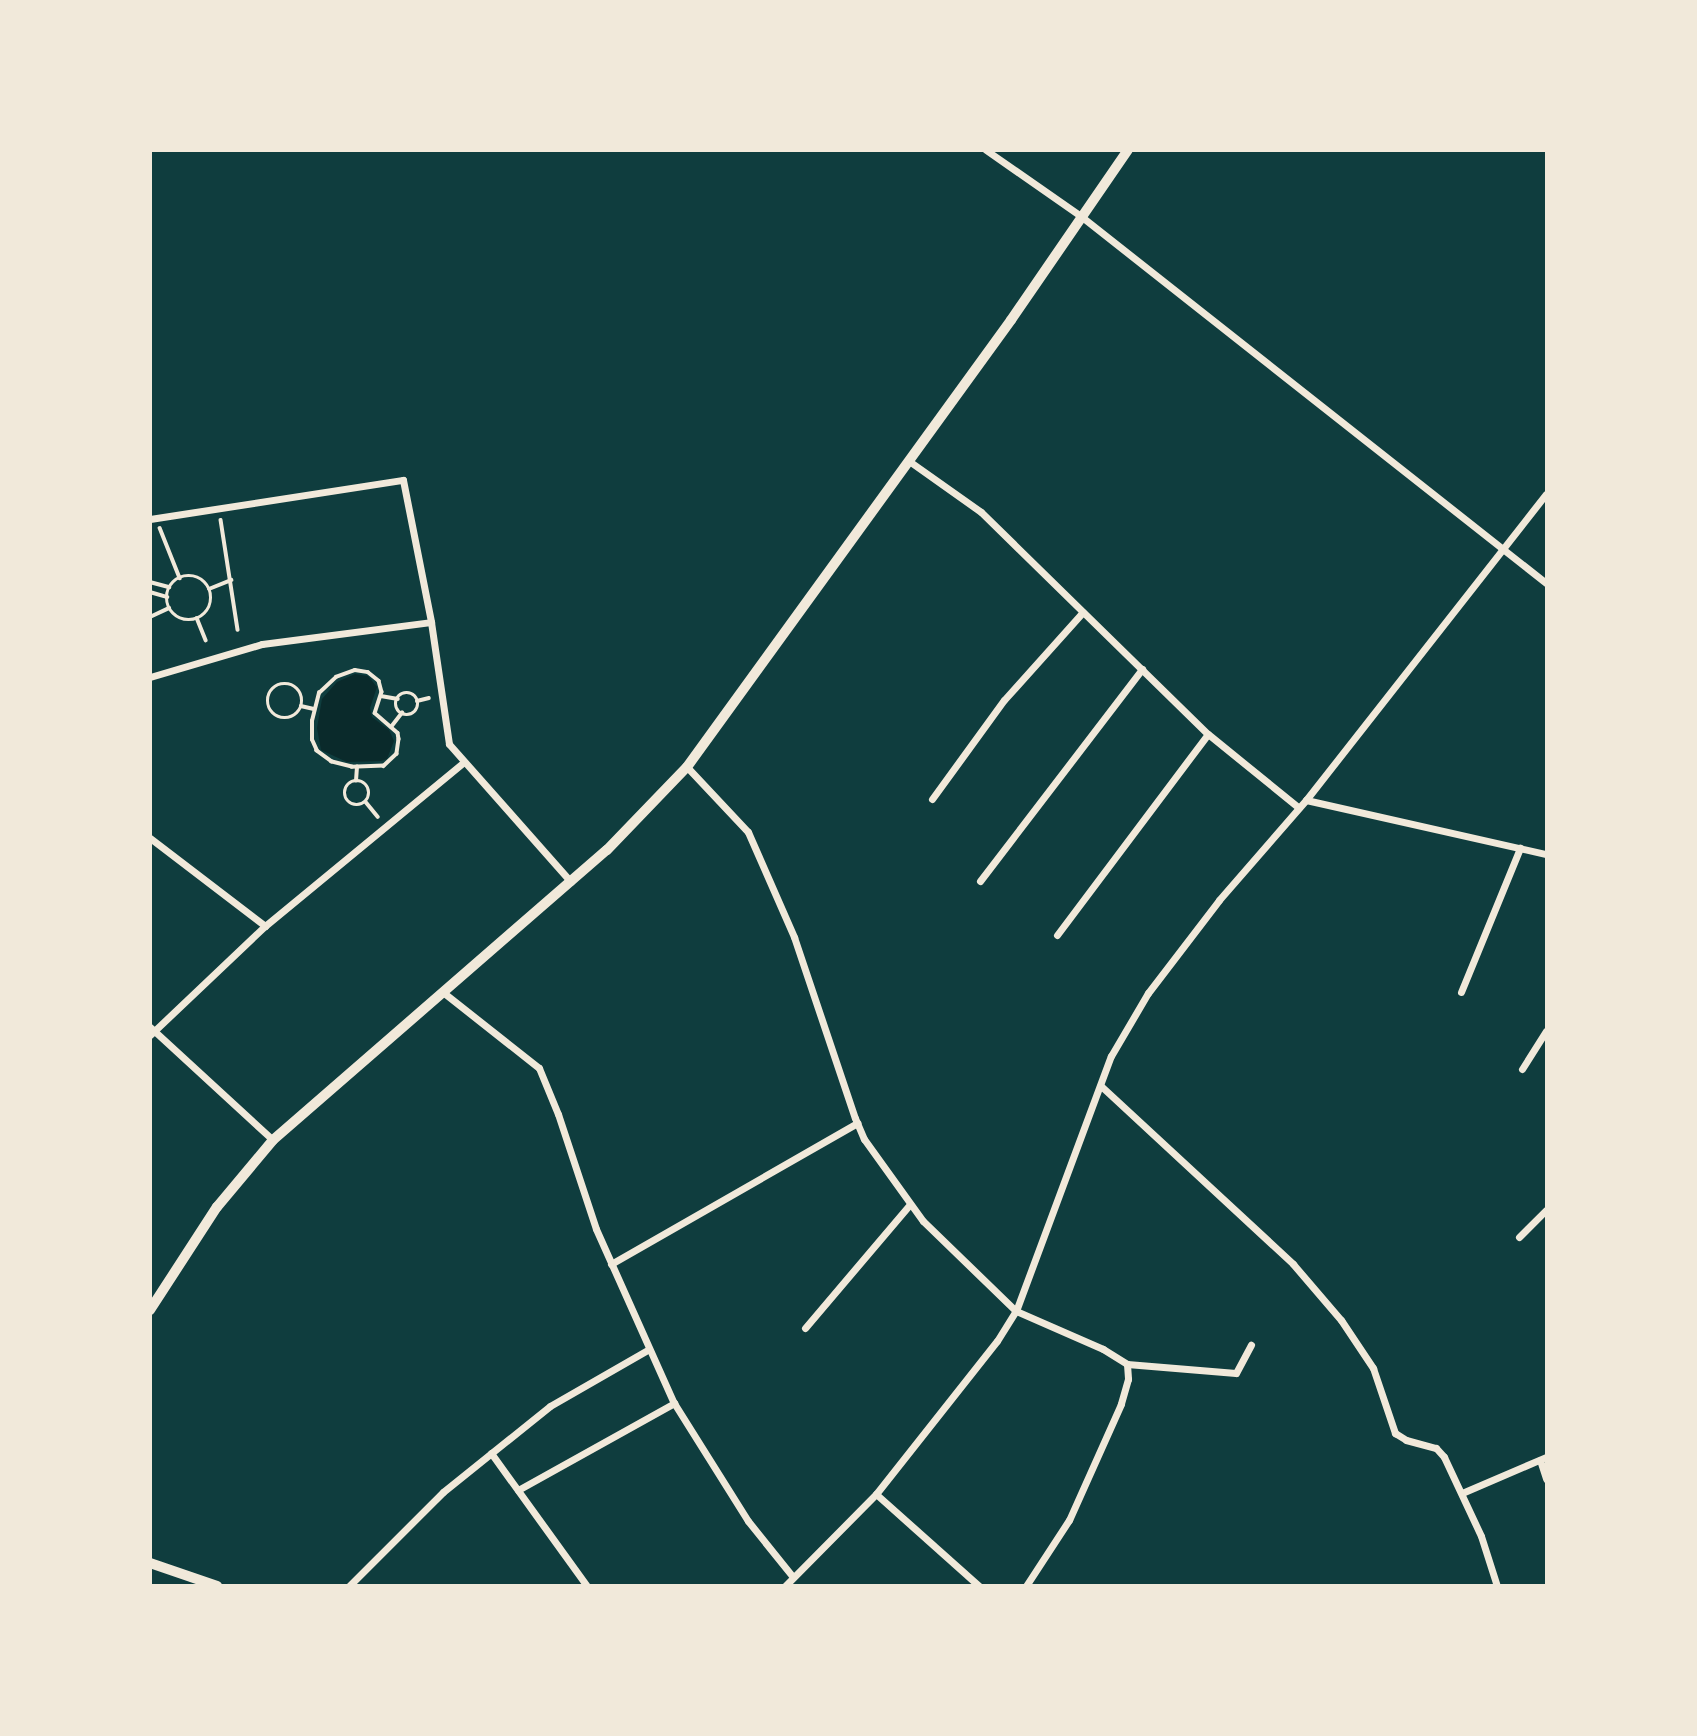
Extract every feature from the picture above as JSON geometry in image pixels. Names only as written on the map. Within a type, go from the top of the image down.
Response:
[{"type":"street","points":[[986,150],[1082,217],[1546,583]]},
{"type":"street","points":[[150,1310],[217,1207],[274,1140],[570,882],[622,835],[687,767],[909,461],[1128,150]]},
{"type":"street","points":[[909,461],[981,512],[1208,734],[1299,808]]},
{"type":"street","points":[[150,519],[403,480],[431,622],[449,744],[570,882]]},
{"type":"street","points":[[785,1586],[876,1494],[997,1341],[1016,1311],[1101,1086],[1128,1022],[1148,993],[1219,900],[1306,800],[1505,550],[1546,494]]},
{"type":"street","points":[[932,799],[1004,700],[1083,612]]},
{"type":"street","points":[[150,677],[261,644],[431,622]]},
{"type":"street","points":[[980,881],[1142,669]]},
{"type":"street","points":[[1057,935],[1208,734]]},
{"type":"street","points":[[274,1140],[152,1031],[265,926],[464,762]]},
{"type":"street","points":[[687,767],[748,832],[794,937],[864,1139],[923,1221],[1016,1311],[1048,1323],[1127,1364],[1236,1373],[1251,1345]]},
{"type":"street","points":[[1306,800],[1546,854]]},
{"type":"street","points":[[150,838],[265,926]]},
{"type":"street","points":[[1461,992],[1520,848]]},
{"type":"street","points":[[444,993],[539,1068],[611,1264],[674,1403],[748,1521],[793,1577]]},
{"type":"street","points":[[1522,1069],[1546,1031]]},
{"type":"street","points":[[1101,1086],[1293,1264],[1364,1353],[1373,1368],[1395,1433],[1439,1451],[1462,1493],[1497,1586]]},
{"type":"street","points":[[611,1264],[857,1123]]},
{"type":"street","points":[[806,1328],[910,1204]]},
{"type":"street","points":[[1520,1237],[1546,1210]]},
{"type":"street","points":[[349,1586],[443,1492],[550,1406],[649,1349]]},
{"type":"street","points":[[1026,1586],[1069,1520],[1121,1404],[1128,1379],[1127,1364]]},
{"type":"street","points":[[517,1490],[674,1403]]},
{"type":"street","points":[[491,1453],[587,1586]]},
{"type":"street","points":[[1462,1493],[1543,1458],[1546,1479]]},
{"type":"street","points":[[876,1494],[979,1586]]},
{"type":"street","points":[[150,1563],[218,1586]]},
{"type":"path","points":[[221,520],[239,630]]},
{"type":"path","points":[[160,528],[180,578]]},
{"type":"path","points":[[197,577],[209,589],[208,608],[197,618],[183,619],[169,608],[169,587],[180,578],[197,577]]},
{"type":"path","points":[[209,589],[231,580]]},
{"type":"path","points":[[150,582],[169,587]]},
{"type":"path","points":[[150,592],[167,597]]},
{"type":"path","points":[[150,617],[169,608]]},
{"type":"path","points":[[197,618],[206,640]]},
{"type":"path","points":[[355,670],[375,675],[382,686],[381,696],[375,713],[391,727],[399,739],[397,754],[392,761],[376,768],[357,767],[332,762],[317,751],[312,732],[314,709],[323,688],[336,677],[355,670]]},
{"type":"path","points":[[279,686],[290,686],[299,693],[301,706],[292,717],[280,718],[272,712],[269,696],[279,686]]},
{"type":"path","points":[[381,696],[398,699],[407,694],[417,701],[429,698]]},
{"type":"path","points":[[398,699],[397,706],[402,713]]},
{"type":"path","points":[[402,713],[414,713],[417,701]]},
{"type":"path","points":[[301,706],[314,709]]},
{"type":"path","points":[[391,727],[402,713]]},
{"type":"path","points":[[356,781],[357,767]]},
{"type":"path","points":[[356,781],[347,786],[345,797],[354,805],[366,802]]},
{"type":"path","points":[[356,781],[368,788],[366,802],[378,817]]},
{"type":"water","points":[[355,674],[368,676],[377,687],[370,708],[372,717],[389,730],[394,741],[387,759],[347,762],[321,750],[317,728],[322,699],[337,682]]}]
